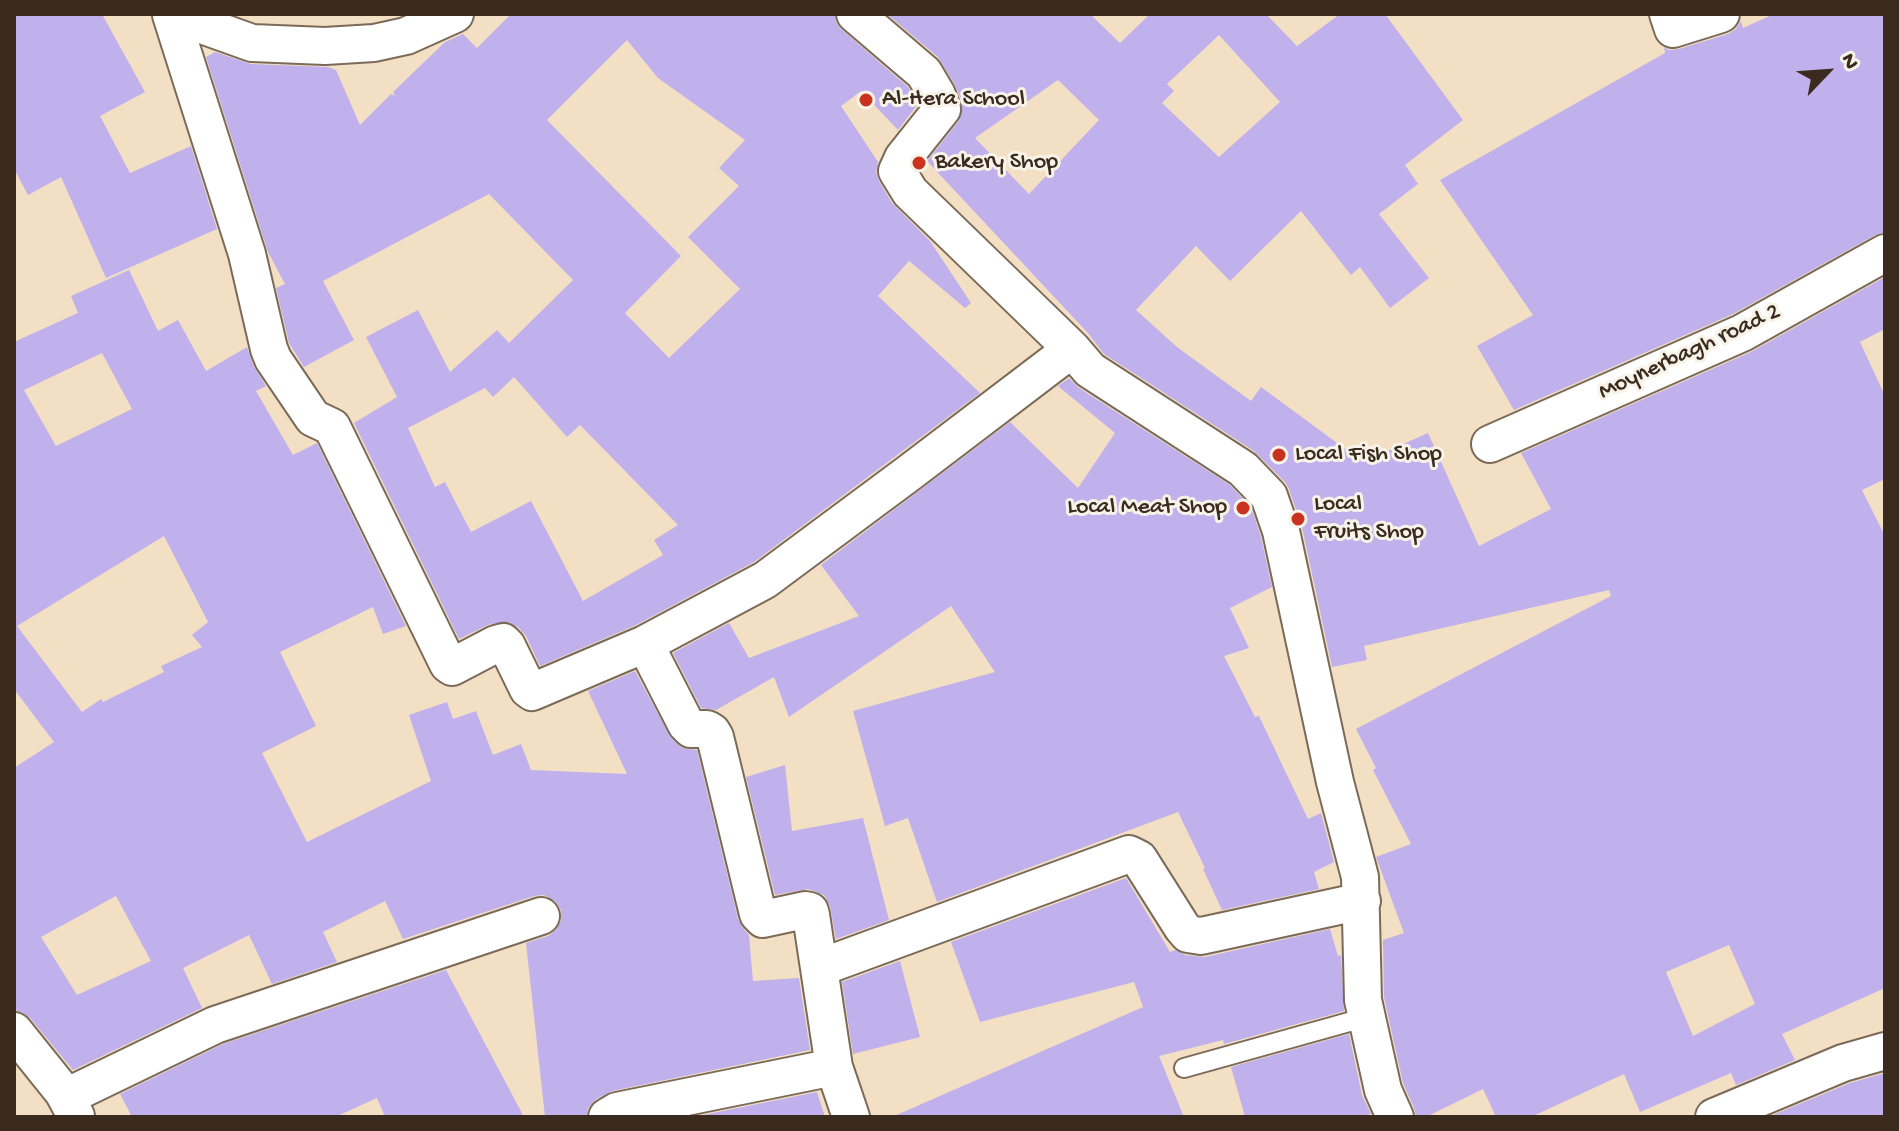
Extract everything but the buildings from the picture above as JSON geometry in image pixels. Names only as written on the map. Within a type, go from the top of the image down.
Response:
[{"type":"street","points":[[171,14],[252,43],[325,46],[374,43],[406,36],[455,14]]},
{"type":"street","points":[[171,14],[247,254],[273,359],[313,418],[332,427],[452,667],[503,642],[532,692],[645,644],[765,580],[1072,349]]},
{"type":"street","points":[[855,14],[924,73],[942,109],[903,158],[897,171],[910,192],[1090,370],[1243,469],[1269,496],[1281,531],[1335,782],[1360,877],[1363,1000],[1383,1090],[1395,1117]]},
{"type":"street","points":[[1668,14],[1673,29],[1721,14]]},
{"type":"street","name":"Moynerbagh road 2","points":[[1490,444],[1742,333],[1885,253]]},
{"type":"street","points":[[645,644],[686,724],[691,729],[707,729],[715,737],[758,914],[763,919],[810,911],[834,1067],[851,1117]]},
{"type":"street","points":[[819,968],[1129,854],[1139,859],[1188,934],[1201,936],[1362,901]]},
{"type":"street","points":[[14,1031],[71,1107],[215,1025],[541,916]]},
{"type":"street","points":[[1714,1117],[1843,1063],[1885,1051]]},
{"type":"street","points":[[607,1117],[617,1111],[834,1067]]},
{"type":"lane","points":[[1184,1068],[1367,1017]]},
{"type":"place","name":"Al-Hera School","points":[[866,100]]},
{"type":"place","name":"Bakery Shop","points":[[919,163]]},
{"type":"place","name":"Local Fish Shop","points":[[1279,455]]},
{"type":"place","name":"Local Meat Shop","points":[[1243,508]]},
{"type":"place","name":"Local Fruits Shop","points":[[1298,519]]}]
